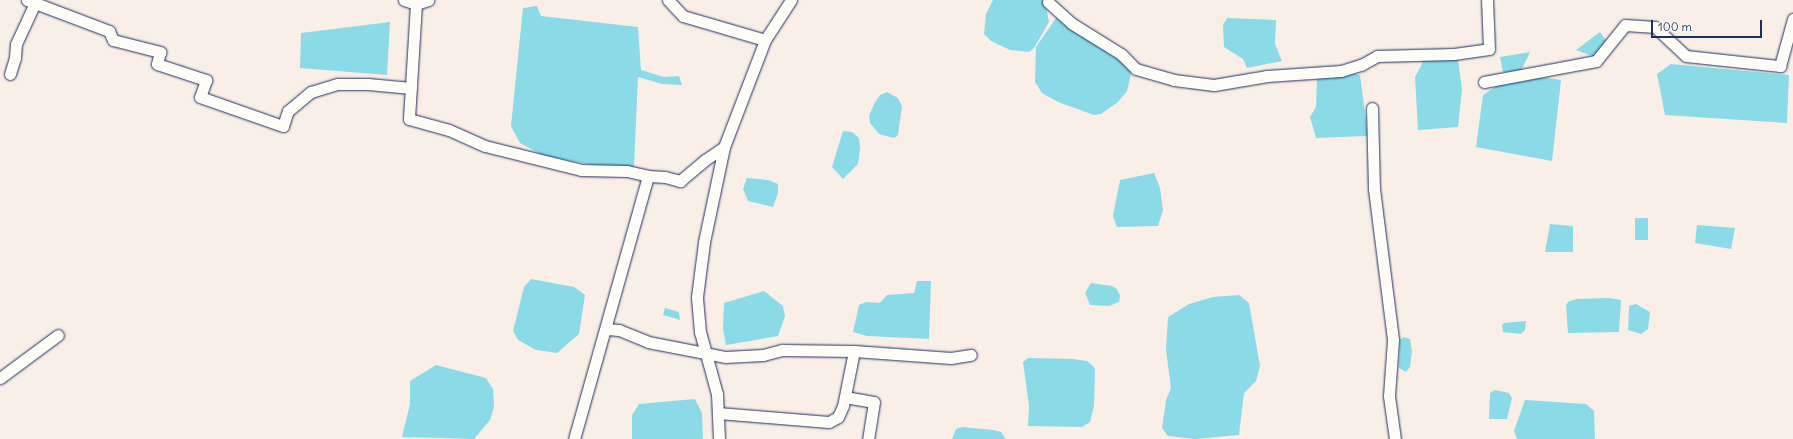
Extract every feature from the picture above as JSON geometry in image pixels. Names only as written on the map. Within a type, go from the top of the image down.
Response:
[{"type":"street","points":[[404,0],[416,4],[428,0]]},
{"type":"street","points":[[668,0],[683,16],[766,40]]},
{"type":"street","points":[[719,439],[717,394],[708,354],[700,332],[697,297],[704,242],[724,147],[766,40],[791,0]]},
{"type":"street","points":[[1048,2],[1071,23],[1121,54],[1136,69],[1174,80],[1214,85],[1267,76],[1341,70],[1361,65],[1377,56],[1454,54],[1489,49],[1487,0]]},
{"type":"street","points":[[10,74],[15,58],[16,44],[31,2],[109,31],[113,40],[160,52],[157,64],[206,80],[200,97],[283,126],[288,111],[311,92],[338,84],[368,84],[411,88]]},
{"type":"street","points":[[416,4],[409,119],[449,130],[485,146],[581,170],[627,171],[680,181],[705,160],[724,147]]},
{"type":"street","points":[[1484,82],[1596,61],[1625,25],[1654,27],[1686,56],[1780,66],[1793,19]]},
{"type":"street","points":[[1372,108],[1374,189],[1393,340],[1389,396],[1395,439]]},
{"type":"street","points":[[574,439],[607,329],[648,176]]},
{"type":"street","points":[[607,329],[619,330],[648,342],[725,357],[763,355],[782,350],[854,351],[951,358],[971,355]]},
{"type":"street","points":[[0,378],[58,335]]},
{"type":"street","points":[[718,413],[829,422],[838,417],[845,397],[854,351]]},
{"type":"street","points":[[845,397],[874,402],[868,439]]},
{"type":"water","points":[[993,0],[1045,0],[1049,22],[1034,48],[1029,52],[1010,50],[991,41],[984,34],[986,14]]},
{"type":"water","points":[[537,6],[541,16],[638,27],[641,70],[664,77],[679,76],[682,85],[662,84],[638,77],[634,167],[594,165],[544,156],[520,143],[511,126],[523,8]]},
{"type":"water","points":[[1056,18],[1106,49],[1129,68],[1131,74],[1127,91],[1118,102],[1101,114],[1094,115],[1058,102],[1042,93],[1035,82],[1036,47]]},
{"type":"water","points":[[1227,18],[1276,20],[1275,44],[1282,61],[1247,68],[1243,59],[1224,47],[1223,25]]},
{"type":"water","points":[[390,22],[387,75],[300,68],[301,33]]},
{"type":"water","points":[[1600,32],[1607,42],[1595,57],[1576,50]]},
{"type":"water","points":[[1530,52],[1521,71],[1503,72],[1500,57]]},
{"type":"water","points":[[1458,59],[1462,89],[1458,127],[1418,130],[1415,77],[1424,60]]},
{"type":"water","points":[[1671,64],[1789,75],[1787,123],[1665,115],[1657,74]]},
{"type":"water","points":[[1349,72],[1360,75],[1368,136],[1316,138],[1310,117],[1316,107],[1317,78]]},
{"type":"water","points":[[1533,76],[1561,80],[1552,161],[1476,147],[1483,95],[1506,80]]},
{"type":"water","points":[[887,92],[898,98],[902,106],[898,135],[894,138],[879,134],[870,123],[869,116],[874,104],[880,95]]},
{"type":"water","points":[[843,131],[852,132],[859,138],[860,149],[858,164],[843,179],[832,167]]},
{"type":"water","points":[[1154,173],[1160,188],[1163,210],[1158,226],[1117,227],[1113,216],[1120,180]]},
{"type":"water","points":[[747,178],[768,180],[778,184],[778,193],[773,207],[748,201],[743,189]]},
{"type":"water","points":[[1635,218],[1648,218],[1648,240],[1635,240]]},
{"type":"water","points":[[1550,224],[1573,226],[1573,252],[1545,252]]},
{"type":"water","points":[[1697,225],[1735,228],[1731,249],[1695,243]]},
{"type":"water","points":[[531,279],[574,287],[585,295],[579,334],[557,353],[536,350],[518,340],[513,331],[524,287]]},
{"type":"water","points":[[917,281],[931,281],[929,339],[867,336],[853,332],[859,305],[866,302],[880,303],[887,295],[914,293]]},
{"type":"water","points":[[1091,283],[1112,286],[1117,289],[1120,296],[1119,302],[1109,306],[1090,305],[1085,293]]},
{"type":"water","points":[[764,291],[783,306],[785,316],[778,336],[726,345],[723,329],[724,303]]},
{"type":"water","points":[[1239,295],[1249,303],[1260,366],[1256,381],[1244,393],[1239,435],[1195,439],[1168,436],[1162,428],[1166,400],[1171,388],[1166,350],[1168,317],[1189,304],[1213,297]]},
{"type":"water","points":[[1609,298],[1621,300],[1619,332],[1568,333],[1566,305],[1568,302],[1576,299]]},
{"type":"water","points":[[1636,304],[1650,312],[1648,329],[1641,334],[1628,330],[1629,306]]},
{"type":"water","points":[[665,308],[679,312],[680,320],[663,315]]},
{"type":"water","points":[[1526,321],[1525,330],[1521,334],[1503,332],[1502,325],[1504,323]]},
{"type":"water","points":[[1404,337],[1410,339],[1412,351],[1410,367],[1406,372],[1399,368],[1400,340]]},
{"type":"water","points":[[1028,358],[1073,359],[1087,361],[1095,368],[1094,406],[1090,422],[1082,427],[1028,426],[1029,406],[1023,362]]},
{"type":"water","points":[[436,365],[486,378],[493,389],[494,407],[490,420],[474,439],[402,437],[410,404],[410,381]]},
{"type":"water","points":[[1495,390],[1509,393],[1512,398],[1507,419],[1489,419],[1490,393]]},
{"type":"water","points":[[695,399],[702,413],[703,439],[632,439],[632,415],[639,404]]},
{"type":"water","points":[[1525,400],[1586,404],[1594,411],[1595,439],[1517,439],[1514,431]]},
{"type":"water","points":[[962,427],[1001,432],[1006,439],[952,439],[956,429]]}]
